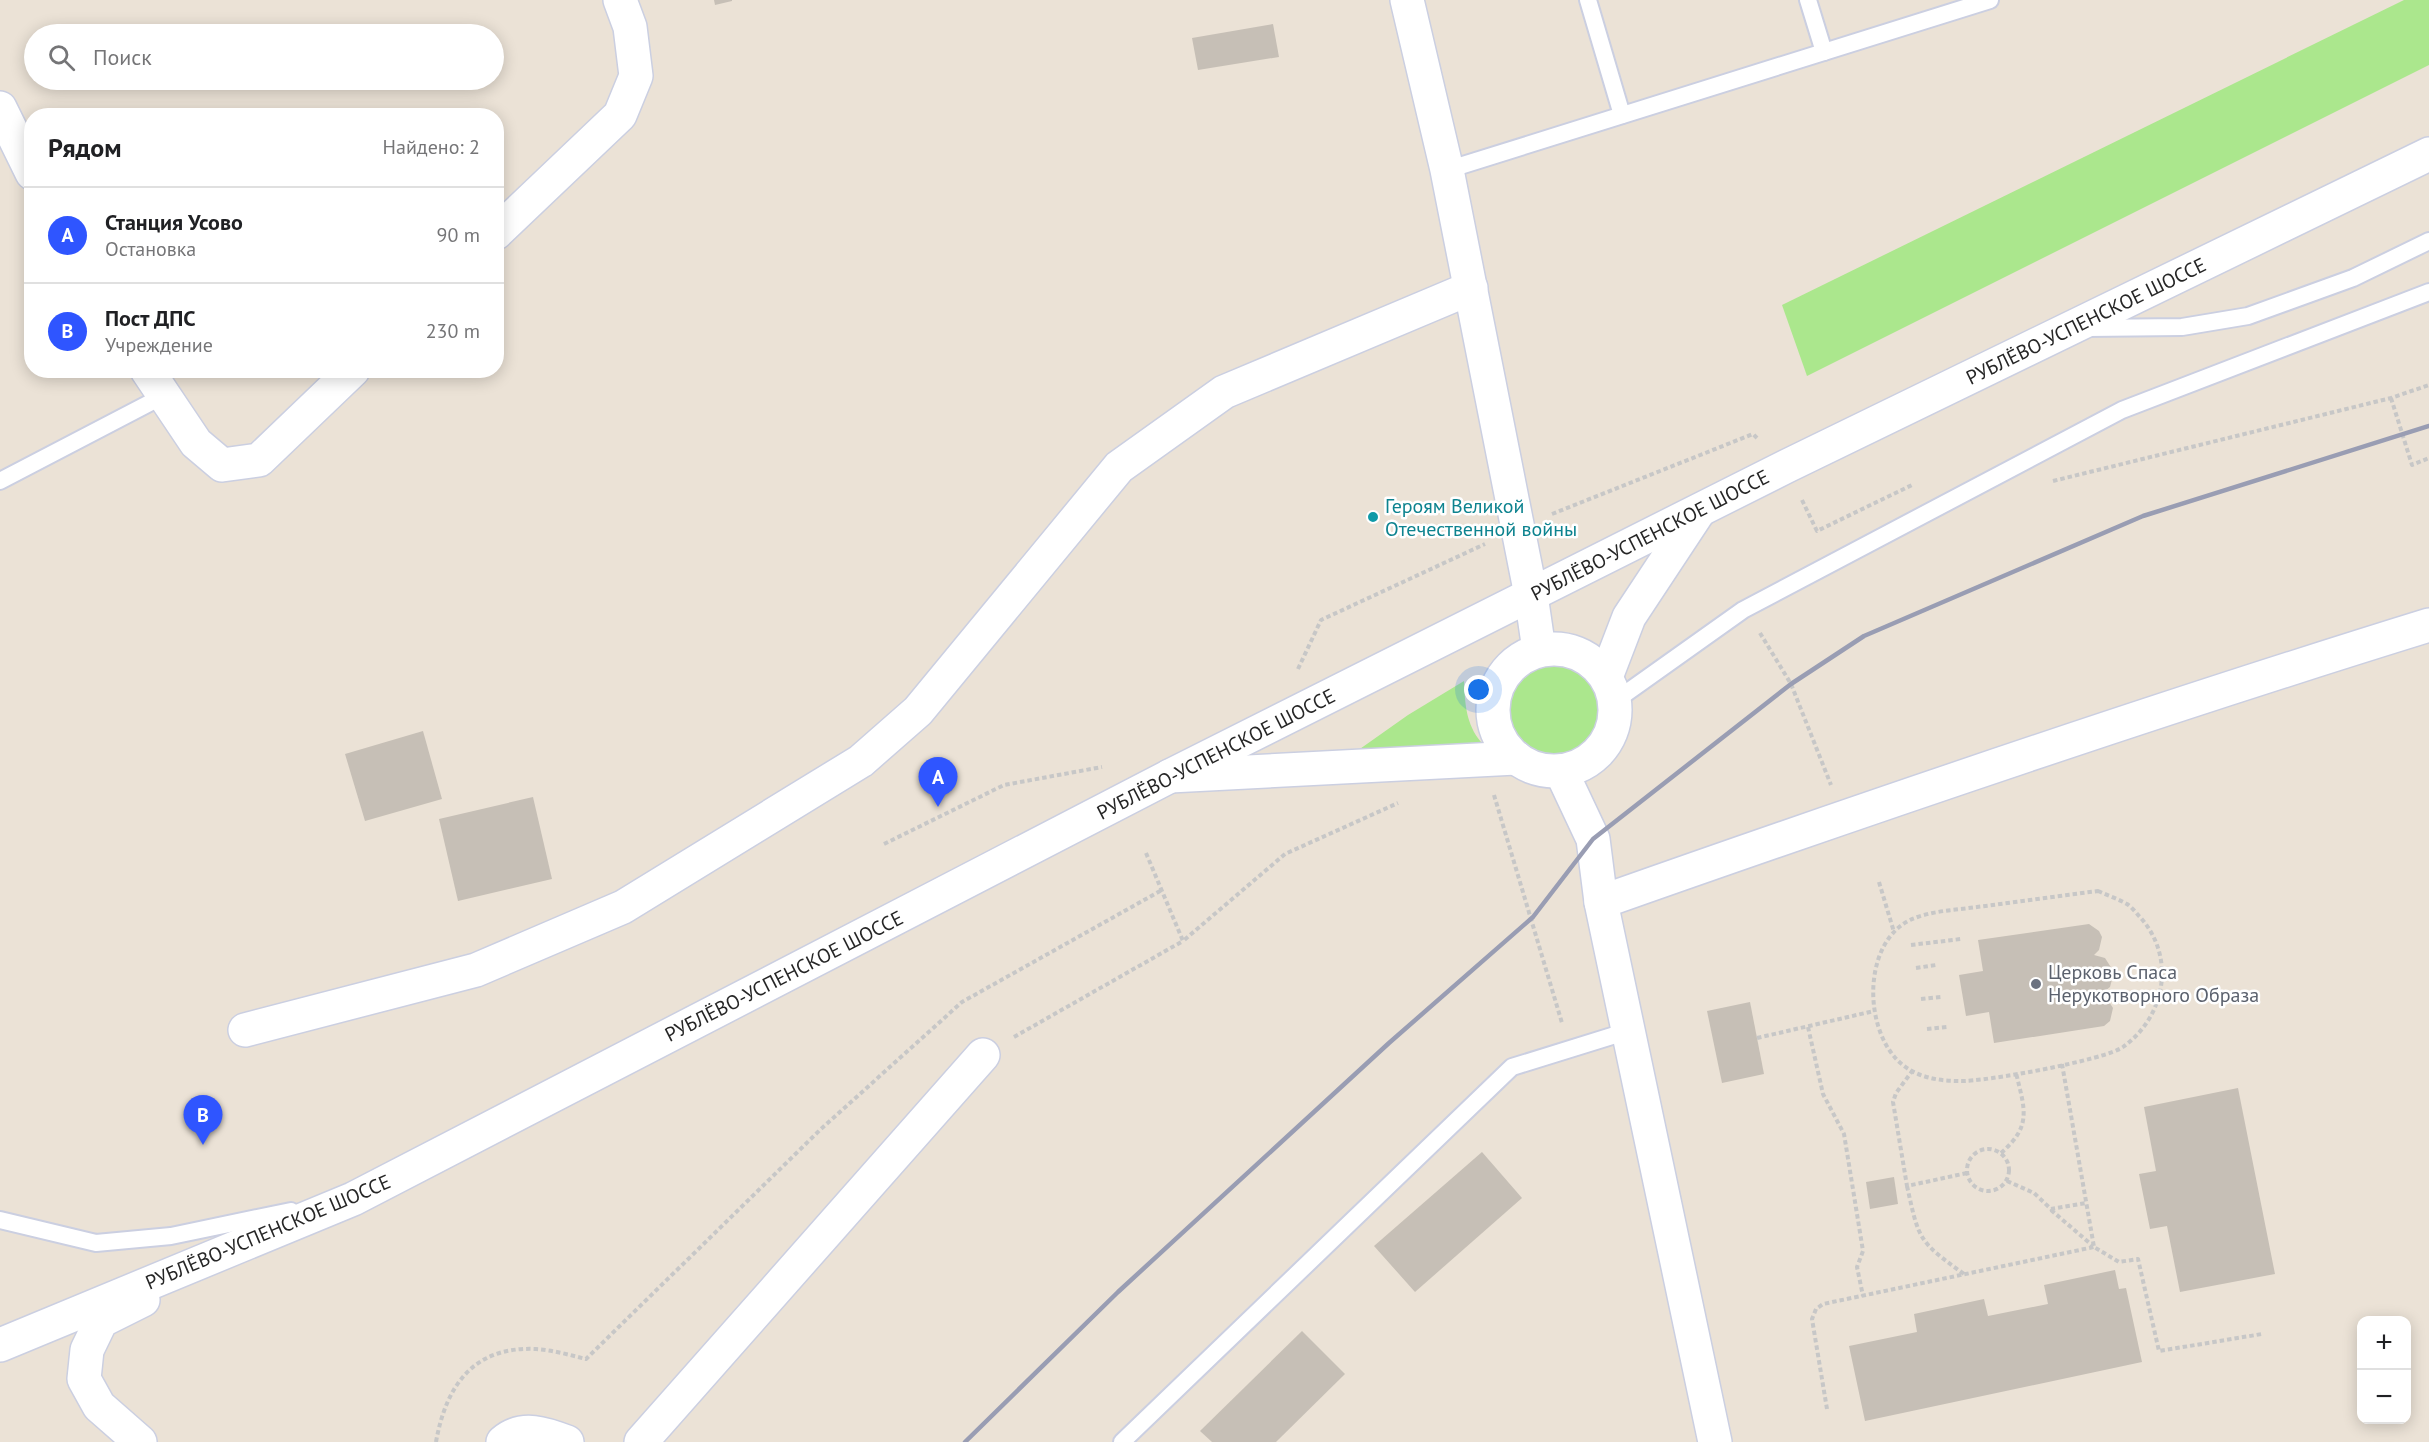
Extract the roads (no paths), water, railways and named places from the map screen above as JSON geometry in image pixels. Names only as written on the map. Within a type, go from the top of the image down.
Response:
[{"type":"street","points":[[504,225],[620,115],[636,76],[630,27],[620,0]]},
{"type":"street","points":[[1407,0],[1448,170],[1531,595],[1539,650]]},
{"type":"street","points":[[0,108],[24,157]]},
{"type":"street","name":"РУБЛЁВО-УСПЕНСКОЕ ШОССЕ","points":[[0,1345],[353,1199],[1170,776],[1787,466],[2429,154]]},
{"type":"street","points":[[245,1030],[476,970],[623,907],[861,761],[918,711],[1119,467],[1224,392],[1471,288]]},
{"type":"street","points":[[155,383],[196,443],[222,465],[259,460],[344,378]]},
{"type":"street","points":[[1611,689],[1588,658],[1565,649],[1539,650],[1518,660],[1503,676],[1494,697],[1493,720],[1501,741],[1516,758],[1537,768],[1561,771],[1584,764],[1603,747],[1614,725],[1611,689],[1629,617],[1699,511]]},
{"type":"street","points":[[1601,902],[1844,816],[2219,690],[2429,625]]},
{"type":"street","points":[[1170,776],[1338,768],[1395,762],[1516,758]]},
{"type":"street","points":[[1561,771],[1593,839],[1601,902],[1715,1442]]},
{"type":"street","points":[[641,1442],[983,1056]]},
{"type":"street","points":[[140,1442],[99,1406],[84,1379],[87,1350],[101,1321],[286,1227]]},
{"type":"street","points":[[503,1442],[509,1437],[537,1431],[567,1442]]},
{"type":"lane","points":[[1588,0],[1622,115]]},
{"type":"lane","points":[[1808,0],[1824,51]]},
{"type":"lane","points":[[1448,170],[1990,0]]},
{"type":"lane","points":[[2071,328],[2182,327],[2248,316],[2353,278],[2429,241]]},
{"type":"lane","points":[[1611,689],[1743,610],[2122,410],[2429,292]]},
{"type":"lane","points":[[0,481],[155,383]]},
{"type":"lane","points":[[1122,1442],[1512,1067],[1625,1016]]},
{"type":"lane","points":[[0,1220],[96,1243],[171,1236],[353,1199]]},
{"type":"railway","points":[[965,1442],[1118,1292],[1389,1043],[1533,917],[1593,839],[1791,684],[1864,636],[2143,516],[2429,426]]},
{"type":"place","name":"Героям Великой Отечественной войны","points":[[1373,517]]},
{"type":"place","name":"Станция Усово","points":[[938,807]]},
{"type":"place","name":"Церковь Спаса Нерукотворного Образа","points":[[2036,984]]},
{"type":"place","name":"Пост ДПС","points":[[203,1145]]}]
